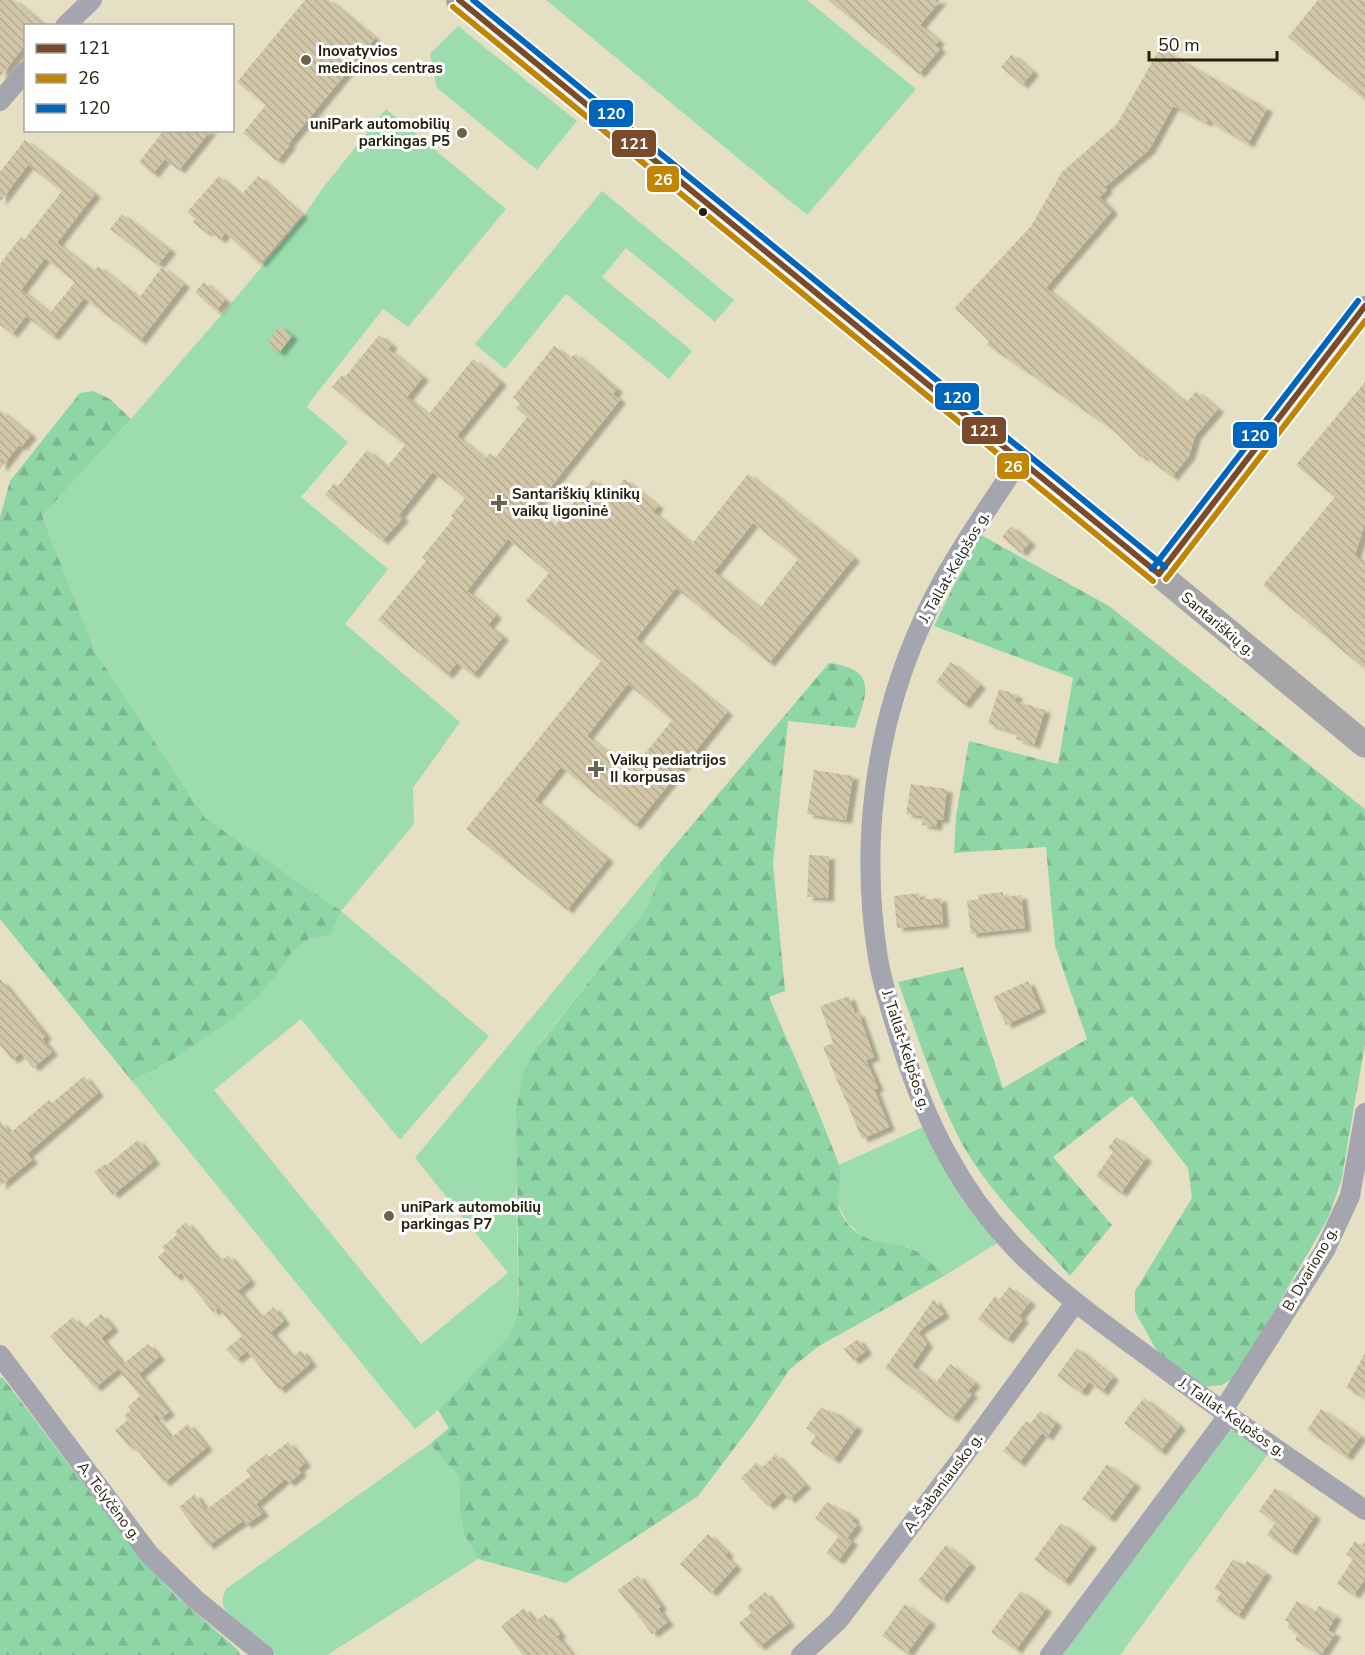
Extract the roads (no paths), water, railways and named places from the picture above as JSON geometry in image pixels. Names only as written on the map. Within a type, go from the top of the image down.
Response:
[{"type":"main road","name":"Santariškių g.","points":[[459,0],[1365,745]]},
{"type":"street","points":[[67,24],[92,0]]},
{"type":"street","points":[[0,101],[24,73]]},
{"type":"street","points":[[1159,574],[1365,306]]},
{"type":"street","name":"J. Tallat-Kelpšos g.","points":[[1020,459],[977,522],[942,581],[920,628],[901,676],[886,725],[877,772],[870,860],[870,903],[878,962],[916,1089],[932,1128],[952,1165],[1013,1246],[1042,1275],[1075,1303],[1225,1414],[1365,1510]]},
{"type":"street","name":"B. Dvariono g.","points":[[1050,1655],[1225,1414],[1358,1197],[1365,1113]]},
{"type":"street","name":"A. Šabaniausko g.","points":[[801,1655],[838,1621],[959,1462],[1075,1303]]},
{"type":"street","name":"A. Telyčėno g.","points":[[0,1355],[149,1554],[195,1599],[264,1655]]},
{"type":"place","name":"Inovatyvios medicinos centras","points":[[306,60]]},
{"type":"place","name":"uniPark automobilių parkingas P5","points":[[462,133]]},
{"type":"place","name":"Santariškių klinikų vaikų ligoninė","points":[[499,503]]},
{"type":"place","name":"Vaikų pediatrijos II korpusas","points":[[596,769]]},
{"type":"place","name":"uniPark automobilių parkingas P7","points":[[389,1216]]}]
